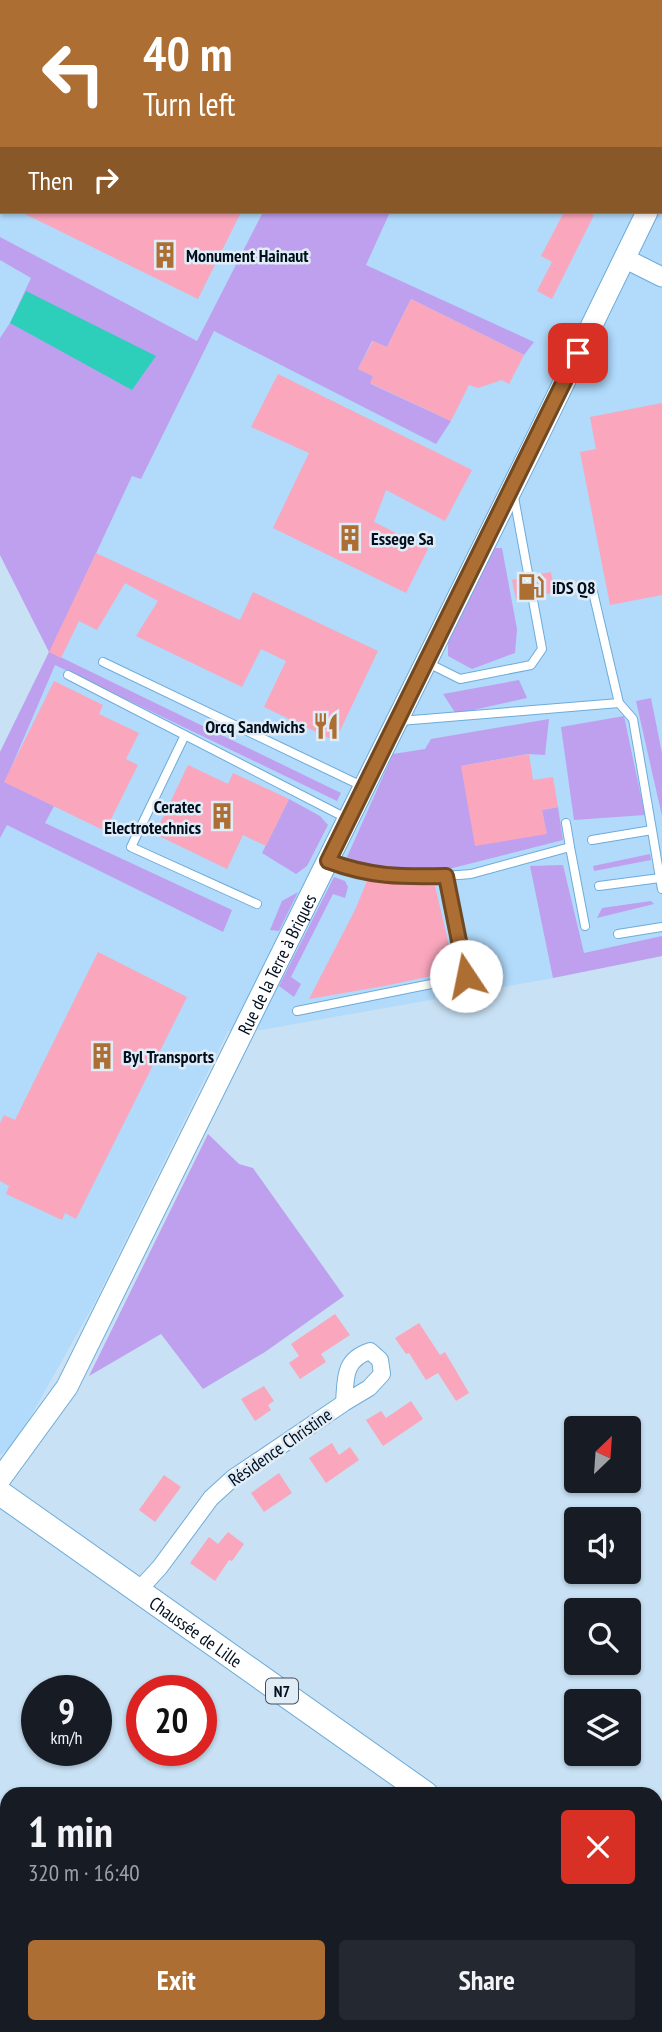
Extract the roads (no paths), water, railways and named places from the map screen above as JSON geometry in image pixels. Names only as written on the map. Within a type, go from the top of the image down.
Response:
[{"type":"main road","name":"Rue de la Terre à Briques","points":[[0,1479],[67,1387],[645,214]]},
{"type":"main road","name":"Chaussée de Lille","points":[[0,1493],[416,1787]]},
{"type":"street","points":[[624,258],[662,277]]},
{"type":"street","name":"Résidence Christine","points":[[138,1591],[160,1567],[211,1498],[233,1478],[344,1403]]},
{"type":"lane","points":[[426,662],[460,679],[531,665],[542,649],[512,488]]},
{"type":"lane","points":[[593,592],[619,703],[633,719],[662,889]]},
{"type":"lane","points":[[103,662],[364,788]]},
{"type":"lane","points":[[68,675],[348,819]]},
{"type":"lane","points":[[397,722],[619,703]]},
{"type":"lane","points":[[185,735],[131,847],[257,904]]},
{"type":"lane","points":[[566,823],[585,926]]},
{"type":"lane","points":[[592,840],[652,830]]},
{"type":"lane","points":[[328,861],[358,872],[398,877],[446,876],[471,874],[570,847]]},
{"type":"lane","points":[[297,1011],[466,976],[446,876]]},
{"type":"lane","points":[[599,886],[660,878]]},
{"type":"lane","points":[[618,934],[662,926]]},
{"type":"place","name":"Monument Hainaut","points":[[165,255]]},
{"type":"place","name":"Essege Sa","points":[[350,538]]},
{"type":"place","name":"iDS Q8","points":[[531,587]]},
{"type":"place","name":"Orcq Sandwichs","points":[[326,726]]},
{"type":"place","name":"Ceratec Electrotechnics","points":[[222,816]]},
{"type":"place","name":"Byl Transports","points":[[102,1056]]}]
